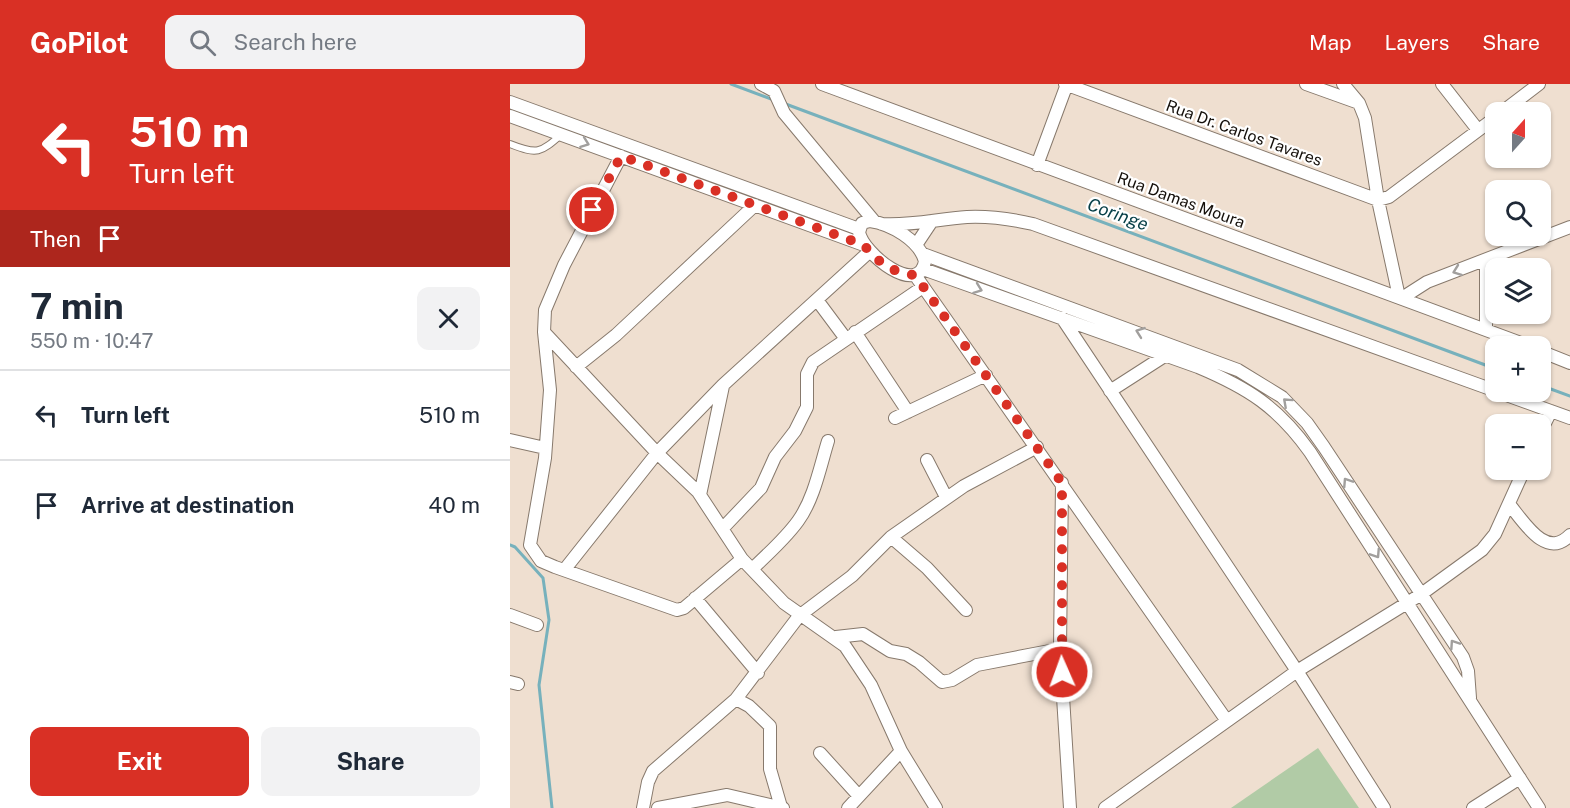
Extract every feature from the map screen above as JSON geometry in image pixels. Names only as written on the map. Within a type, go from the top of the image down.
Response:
[{"type":"street","points":[[761,84],[774,91],[784,113],[878,222],[919,249],[1227,365],[1255,379],[1282,397],[1307,423],[1324,447],[1463,657],[1468,671],[1470,699]]},
{"type":"street","name":"Rua Damas Moura","points":[[822,84],[1504,336]]},
{"type":"street","points":[[1037,165],[1066,84]]},
{"type":"street","name":"Rua Dr. Carlos Tavares","points":[[1066,84],[1378,200]]},
{"type":"street","points":[[1306,84],[1359,103]]},
{"type":"street","points":[[1343,84],[1359,103],[1365,118],[1378,200],[1400,297],[1417,287],[1485,261]]},
{"type":"street","points":[[1442,84],[1478,130]]},
{"type":"street","points":[[1515,102],[1539,84]]},
{"type":"street","points":[[510,102],[859,229],[866,248]]},
{"type":"street","points":[[510,116],[866,248],[891,269],[919,272],[1166,355],[1241,386],[1257,396],[1285,419],[1310,452],[1539,808]]},
{"type":"street","points":[[1378,200],[1389,197],[1485,125]]},
{"type":"street","points":[[621,156],[554,285],[545,310],[544,332],[550,390],[545,448],[530,545],[541,561],[677,610],[742,559]]},
{"type":"street","points":[[576,367],[624,327],[755,205]]},
{"type":"street","points":[[859,229],[864,222],[993,217],[1033,224],[1485,387]]},
{"type":"street","points":[[919,249],[932,221]]},
{"type":"street","points":[[1493,258],[1570,227]]},
{"type":"street","points":[[565,569],[657,453],[723,385],[817,300],[866,248]]},
{"type":"street","points":[[919,249],[925,261],[919,272],[923,287],[1227,721]]},
{"type":"street","points":[[723,528],[761,488],[775,457],[795,431],[808,401],[809,368],[850,336],[923,287]]},
{"type":"street","points":[[817,300],[850,336],[908,412]]},
{"type":"street","points":[[1057,302],[1062,319],[1297,671],[1384,808]]},
{"type":"street","points":[[1486,324],[1486,329]]},
{"type":"street","points":[[544,332],[657,453],[700,495],[742,559],[799,616],[836,637],[858,662],[902,751],[936,808]]},
{"type":"street","points":[[1110,391],[1166,355]]},
{"type":"street","points":[[1551,355],[1570,363]]},
{"type":"street","points":[[895,418],[986,375]]},
{"type":"street","points":[[700,495],[723,385]]},
{"type":"street","points":[[1526,402],[1570,418]]},
{"type":"street","points":[[510,440],[545,448]]},
{"type":"street","points":[[752,569],[780,543],[799,520],[810,500],[828,441]]},
{"type":"street","points":[[644,808],[648,782],[653,771],[736,699],[758,673],[799,616],[852,576],[891,537],[946,497],[1036,447]]},
{"type":"street","points":[[927,460],[946,497]]},
{"type":"street","points":[[1105,808],[1297,671],[1420,595],[1490,542],[1520,480]]},
{"type":"street","points":[[1062,483],[1060,649],[1071,808]]},
{"type":"street","points":[[1509,504],[1539,539],[1550,545],[1563,543],[1570,535]]},
{"type":"street","points":[[891,537],[927,568],[966,610]]},
{"type":"street","points":[[695,598],[758,673]]},
{"type":"street","points":[[510,615],[537,625]]},
{"type":"street","points":[[836,637],[863,634],[890,651],[906,654],[942,682],[952,680],[977,665],[1060,649]]},
{"type":"street","points":[[658,808],[727,795],[782,807],[770,769],[770,726],[750,705],[736,699]]},
{"type":"street","points":[[848,808],[902,751]]},
{"type":"street","points":[[820,753],[858,795]]},
{"type":"street","points":[[1473,808],[1520,778]]},
{"type":"lane","points":[[510,144],[536,152],[542,151],[562,134]]},
{"type":"green space","points":[[1318,748],[1359,808],[1231,808]]},
{"type":"waterway","name":"Coringe","points":[[731,84],[774,100]]},
{"type":"waterway","name":"Coringe","points":[[783,103],[1485,365]]},
{"type":"waterway","name":"Coringe","points":[[1551,389],[1570,396]]},
{"type":"waterway","points":[[510,545],[515,547],[543,578],[549,620],[539,685],[552,808]]},
{"type":"route","points":[[592,210],[621,156],[864,245],[872,255],[891,269],[915,275],[1062,483],[1060,649],[1062,672]]}]
